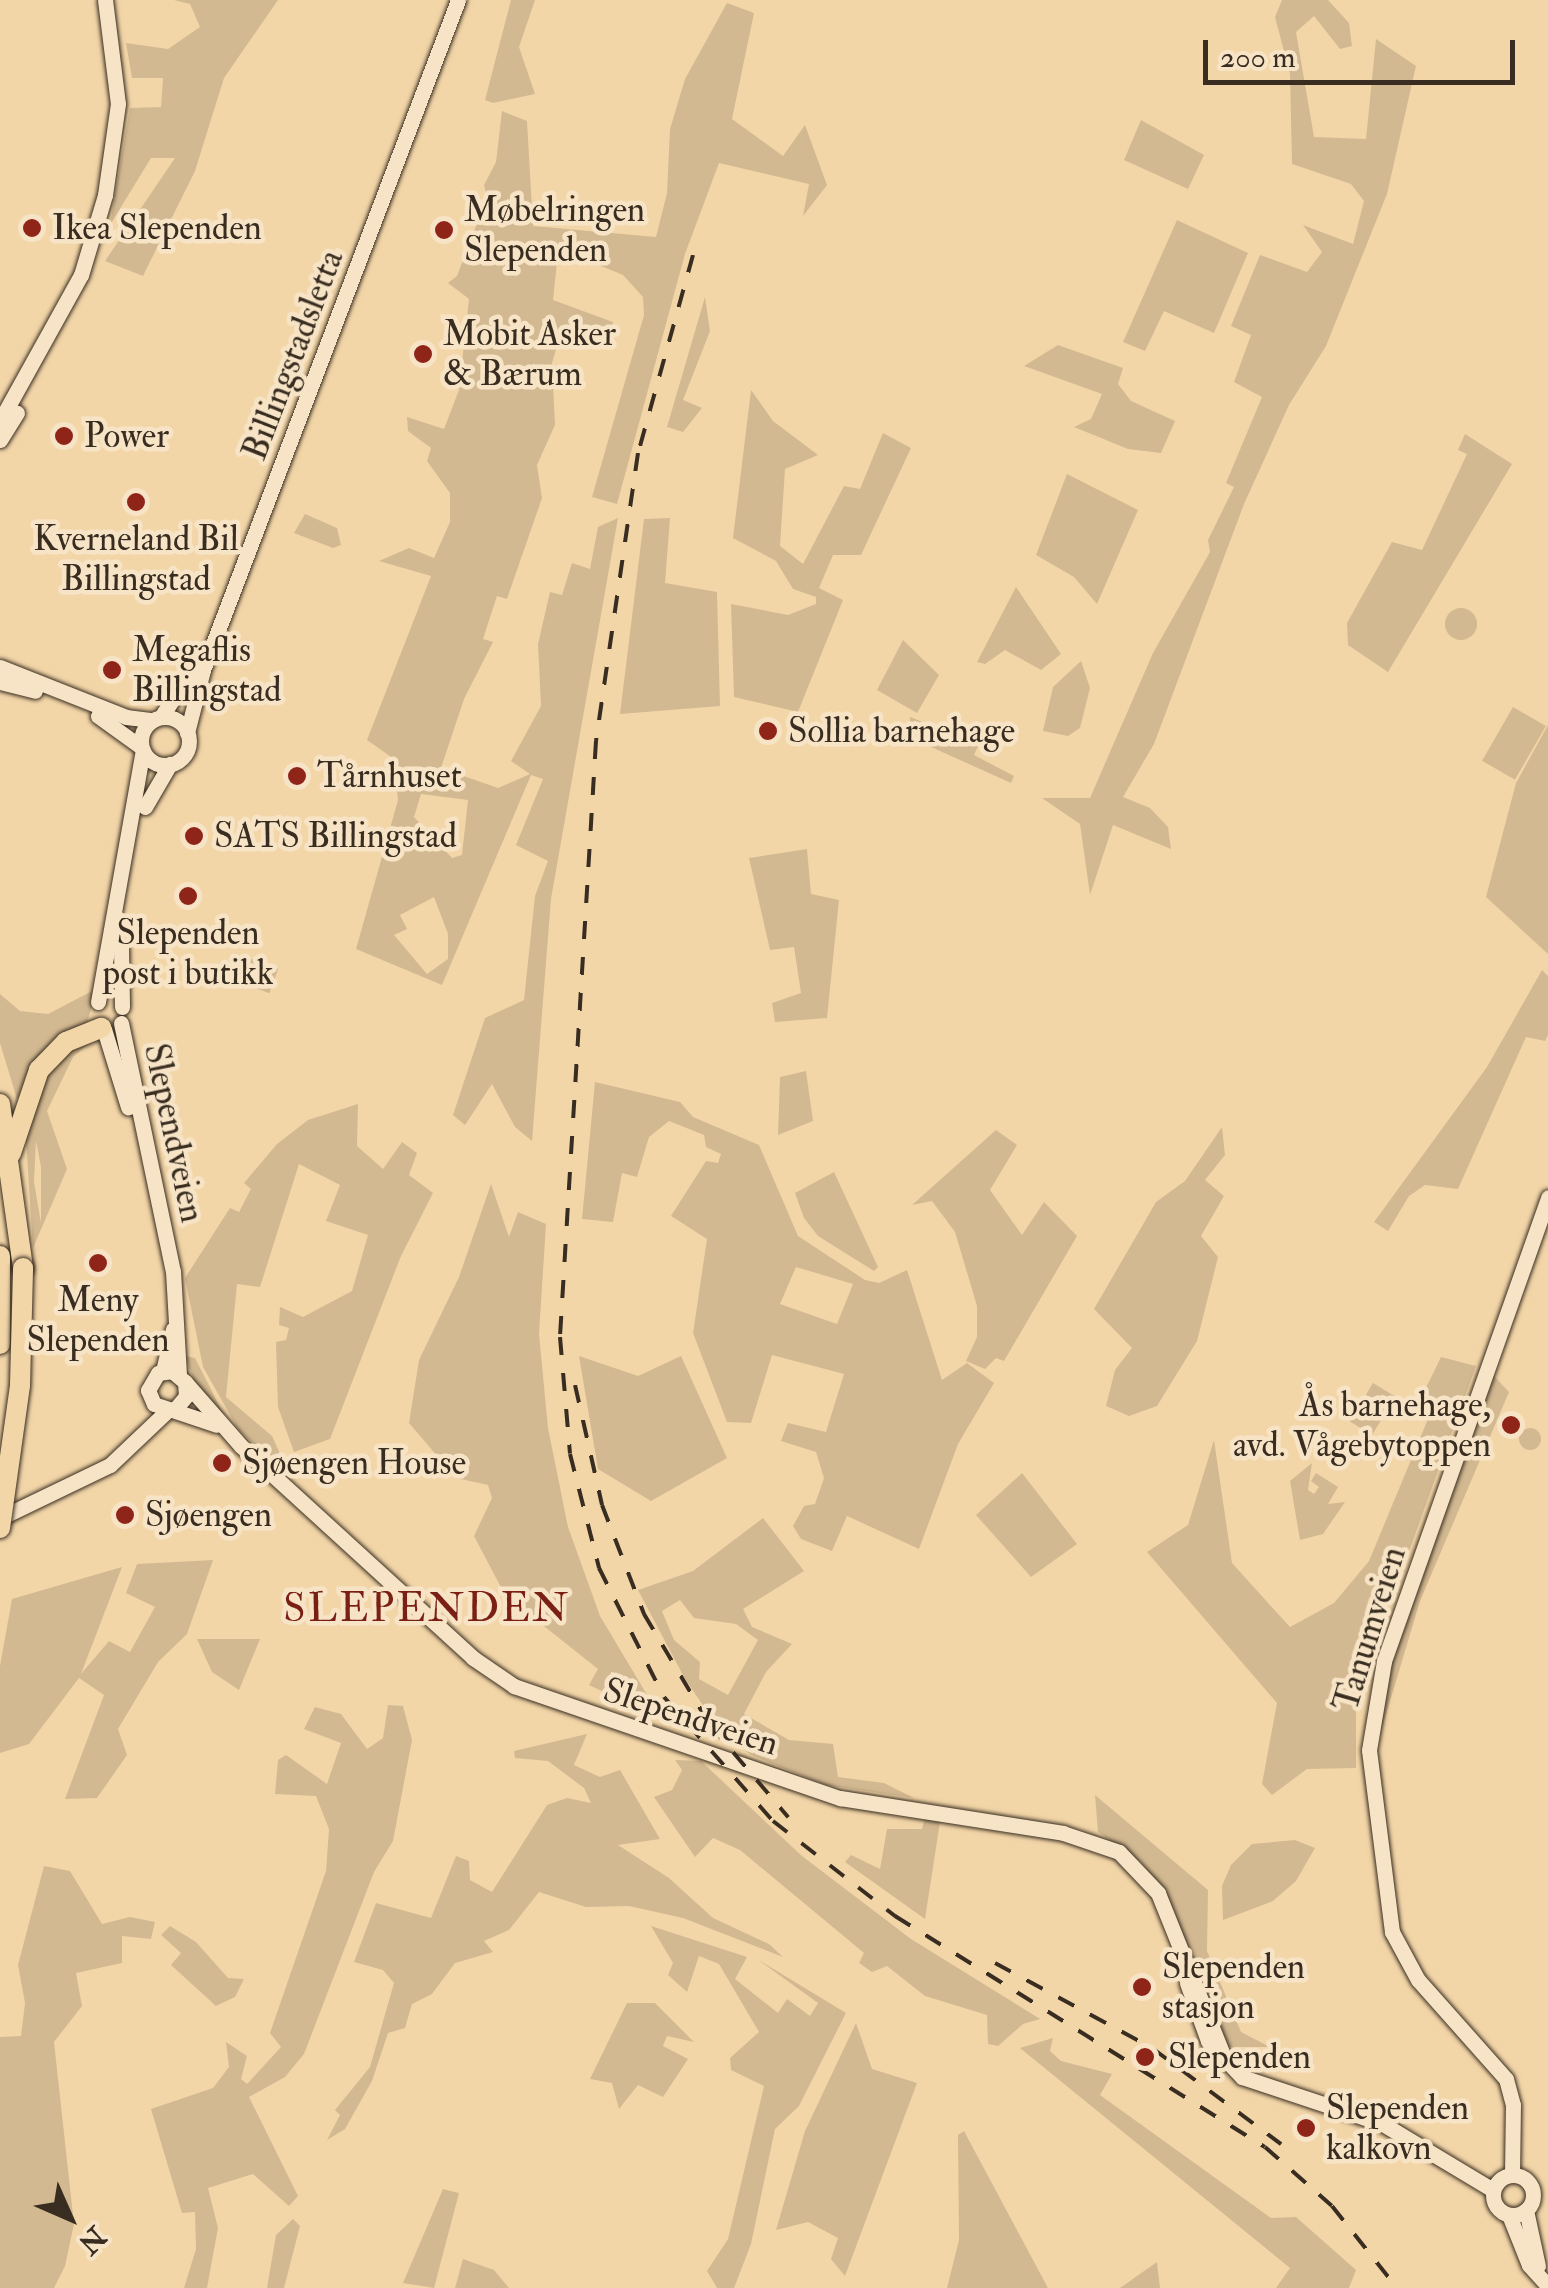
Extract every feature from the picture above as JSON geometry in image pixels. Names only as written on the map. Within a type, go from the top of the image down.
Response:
[{"type":"highway","points":[[11,1153],[39,1070],[66,1042],[112,1022]]},
{"type":"highway","points":[[0,1104],[11,1153],[23,1268],[20,1385],[0,1528]]},
{"type":"highway","points":[[0,1256],[0,1344]]},
{"type":"main road","points":[[0,440],[64,334],[82,275],[118,124],[106,0]]},
{"type":"main road","name":"Billingstadsletta","points":[[156,719],[184,691],[207,636],[456,0]]},
{"type":"main road","name":"Billingstadsletta","points":[[187,733],[203,670],[456,0]]},
{"type":"main road","points":[[0,421],[82,275]]},
{"type":"main road","points":[[0,667],[126,717],[177,720],[187,733],[184,754],[170,764],[149,794],[132,858],[112,1022]]},
{"type":"main road","points":[[0,682],[110,721],[151,761],[170,764]]},
{"type":"main road","points":[[112,1022],[92,1016],[98,1002],[142,749],[156,719]]},
{"type":"main road","points":[[98,1002],[108,998],[112,1022]]},
{"type":"main road","name":"Slependveien","points":[[112,1022],[168,1269],[173,1326],[162,1372]]},
{"type":"main road","name":"Slependveien","points":[[112,1022],[174,1271],[182,1378],[226,1430],[473,1658],[514,1686],[840,1798],[1102,1844],[1144,1872],[1179,1944],[1200,2025],[1226,2062],[1256,2085],[1383,2124],[1494,2190]]},
{"type":"main road","name":"Tanumveien","points":[[1512,2175],[1513,2105],[1506,2079],[1418,1980],[1392,1932],[1368,1750],[1384,1662],[1548,1197]]},
{"type":"main road","points":[[0,1518],[96,1473],[130,1447],[186,1396],[182,1378],[162,1372],[149,1384],[150,1398],[130,1447]]},
{"type":"main road","points":[[150,1398],[172,1408]]},
{"type":"main road","name":"Slependveien","points":[[172,1408],[226,1430]]},
{"type":"main road","points":[[1512,2175],[1532,2187],[1526,2210],[1545,2283],[1529,2265],[1509,2215],[1496,2206],[1494,2190],[1512,2175]]},
{"type":"main road","points":[[1509,2215],[1526,2210]]},
{"type":"shaded area","points":[[174,0],[278,0],[224,78],[195,171],[143,276],[105,261],[175,158],[151,158],[110,225],[130,108],[161,107],[163,78],[132,78],[126,43],[168,49],[200,27],[190,4]]},
{"type":"shaded area","points":[[511,0],[535,0],[519,47],[535,94],[493,103],[485,100]]},
{"type":"shaded area","points":[[1282,0],[1328,0],[1349,23],[1352,46],[1340,49],[1314,16],[1296,32],[1314,137],[1366,139],[1376,39],[1416,66],[1387,194],[1326,346],[1289,405],[1244,504],[1154,744],[1123,797],[1150,808],[1168,827],[1171,849],[1113,825],[1090,895],[1080,824],[1042,798],[1090,798],[1153,653],[1210,552],[1208,540],[1234,487],[1226,483],[1262,397],[1234,382],[1251,335],[1231,326],[1260,255],[1307,272],[1322,252],[1303,225],[1353,244],[1364,201],[1351,184],[1292,164],[1290,74],[1275,17]]},
{"type":"shaded area","points":[[727,3],[754,13],[732,119],[783,156],[805,125],[827,185],[803,216],[809,184],[719,163],[685,254],[617,504],[592,497],[644,315],[643,297],[623,275],[589,261],[557,262],[553,300],[613,322],[613,343],[561,333],[552,363],[555,425],[537,465],[542,498],[507,599],[497,596],[483,639],[493,642],[464,699],[441,768],[498,788],[530,774],[511,761],[541,706],[538,644],[550,592],[562,595],[572,563],[590,569],[598,527],[618,518],[551,899],[532,1141],[515,1127],[492,1084],[465,1125],[453,1115],[485,1018],[524,1000],[535,896],[548,861],[516,845],[543,779],[531,775],[442,985],[356,949],[398,800],[394,759],[367,740],[431,576],[379,561],[409,548],[434,558],[450,522],[450,493],[427,461],[431,448],[408,431],[407,417],[444,429],[459,390],[469,299],[448,283],[457,276],[487,197],[484,185],[496,162],[502,111],[527,121],[533,226],[656,237],[667,193],[670,129],[685,79]],"holes":[[[421,794],[468,800],[462,855],[452,858],[414,817]],[[434,897],[448,934],[448,959],[427,974],[394,935],[407,929],[400,915]]]},
{"type":"shaded area","points":[[1141,120],[1204,155],[1188,189],[1124,160]]},
{"type":"shaded area","points":[[1177,220],[1248,253],[1214,333],[1164,311],[1145,351],[1123,342]]},
{"type":"shaded area","points":[[705,297],[710,331],[683,400],[702,408],[683,432],[667,427]]},
{"type":"shaded area","points":[[1058,345],[1123,368],[1118,384],[1131,401],[1175,421],[1161,453],[1128,449],[1074,427],[1091,419],[1102,394],[1024,366]]},
{"type":"shaded area","points":[[751,390],[773,421],[818,455],[785,469],[780,546],[803,564],[844,486],[860,489],[883,433],[911,448],[861,555],[833,555],[819,588],[843,600],[798,712],[734,697],[731,604],[788,615],[816,604],[816,597],[793,589],[776,561],[733,538]]},
{"type":"shaded area","points":[[1465,434],[1512,464],[1388,672],[1348,645],[1347,623],[1392,542],[1422,550],[1467,454],[1458,450]]},
{"type":"shaded area","points":[[1067,474],[1138,510],[1097,604],[1074,577],[1036,555]]},
{"type":"shaded area","points":[[305,514],[337,528],[341,545],[333,548],[294,533]]},
{"type":"shaded area","points":[[670,518],[665,583],[717,592],[720,706],[620,714],[644,519]]},
{"type":"shaded area","points":[[1016,587],[1061,654],[1041,670],[1005,650],[985,664],[977,662]]},
{"type":"shaded area","points":[[1461,608],[1473,612],[1477,624],[1473,636],[1461,640],[1449,636],[1445,624],[1449,612]]},
{"type":"shaded area","points":[[903,640],[939,675],[917,713],[877,690]]},
{"type":"shaded area","points":[[1081,661],[1090,688],[1080,728],[1068,736],[1043,731],[1053,687]]},
{"type":"shaded area","points":[[1513,707],[1546,726],[1515,780],[1482,761]]},
{"type":"shaded area","points":[[910,717],[979,744],[974,755],[1014,776],[1011,783],[920,742],[910,745]]},
{"type":"shaded area","points":[[1548,725],[1548,954],[1486,897],[1516,783]]},
{"type":"shaded area","points":[[807,849],[811,894],[839,900],[827,1018],[775,1022],[772,1003],[801,993],[794,947],[770,950],[749,858]]},
{"type":"shaded area","points":[[235,953],[278,969],[269,993],[226,977]]},
{"type":"shaded area","points":[[1542,970],[1548,976],[1548,1035],[1545,1041],[1526,1037],[1458,1189],[1425,1185],[1409,1196],[1388,1231],[1374,1222],[1487,1067]]},
{"type":"shaded area","points":[[96,989],[87,1024],[17,1099],[0,1043],[0,994],[20,1011],[48,1014]]},
{"type":"shaded area","points":[[93,1040],[73,1057],[47,1111],[67,1169],[33,1248],[25,1124],[55,1058]],"holes":[[[36,1141],[41,1167],[41,1223],[34,1182]]]},
{"type":"shaded area","points":[[806,1071],[813,1121],[778,1135],[780,1077]]},
{"type":"shaded area","points":[[595,1082],[680,1102],[693,1117],[759,1145],[798,1236],[865,1280],[879,1283],[907,1270],[942,1380],[967,1363],[994,1383],[958,1444],[919,1549],[847,1516],[832,1551],[801,1539],[793,1526],[804,1506],[815,1504],[824,1478],[816,1452],[781,1441],[788,1423],[826,1432],[844,1374],[772,1355],[751,1423],[727,1422],[693,1333],[707,1239],[671,1216],[706,1161],[718,1163],[721,1154],[706,1147],[704,1135],[669,1121],[649,1137],[637,1177],[622,1173],[613,1222],[582,1219]],"holes":[[[796,1267],[853,1284],[837,1324],[780,1304]]]},
{"type":"shaded area","points":[[358,1104],[357,1146],[383,1169],[402,1142],[417,1153],[409,1175],[433,1193],[401,1256],[330,1439],[294,1452],[278,1407],[276,1342],[286,1340],[289,1328],[279,1325],[280,1307],[303,1317],[352,1291],[368,1235],[326,1221],[340,1185],[299,1164],[260,1287],[237,1284],[226,1397],[272,1436],[282,1458],[275,1464],[238,1429],[203,1367],[185,1278],[230,1208],[239,1212],[251,1189],[244,1183],[277,1144],[308,1120]]},
{"type":"shaded area","points":[[1222,1127],[1225,1155],[1205,1180],[1224,1196],[1201,1236],[1218,1257],[1197,1341],[1157,1406],[1129,1416],[1106,1406],[1115,1370],[1132,1348],[1094,1309],[1156,1202],[1185,1181]]},
{"type":"shaded area","points":[[996,1130],[1017,1145],[990,1190],[1022,1235],[1044,1202],[1077,1236],[1004,1361],[996,1358],[985,1369],[966,1361],[977,1337],[977,1306],[955,1232],[932,1201],[912,1205]]},
{"type":"shaded area","points":[[834,1172],[878,1267],[874,1271],[818,1236],[804,1218],[795,1193]]},
{"type":"shaded area","points":[[491,1184],[509,1237],[518,1212],[546,1224],[539,1334],[548,1428],[568,1527],[600,1616],[662,1720],[589,1685],[598,1669],[505,1595],[474,1536],[492,1498],[488,1485],[456,1478],[409,1423],[419,1360],[459,1277]]},
{"type":"shaded area","points":[[185,1356],[195,1358],[228,1423],[198,1391]]},
{"type":"shaded area","points":[[579,1356],[638,1376],[681,1356],[727,1458],[651,1501],[598,1469]]},
{"type":"shaded area","points":[[1441,1357],[1476,1366],[1356,1698],[1356,1768],[1307,1769],[1272,1795],[1262,1784],[1277,1703],[1147,1552],[1188,1525],[1214,1440],[1232,1563],[1290,1627],[1334,1603],[1369,1561],[1433,1407],[1420,1400]]},
{"type":"shaded area","points":[[1494,1376],[1509,1392],[1420,1601],[1376,1748],[1385,1684]]},
{"type":"shaded area","points":[[1373,1383],[1395,1396],[1372,1435],[1350,1422]]},
{"type":"shaded area","points":[[1530,1428],[1538,1431],[1538,1447],[1530,1450],[1522,1447],[1519,1439],[1522,1431]]},
{"type":"shaded area","points":[[1312,1463],[1308,1490],[1314,1494],[1319,1487],[1311,1481],[1316,1473],[1338,1487],[1328,1504],[1345,1502],[1323,1534],[1300,1540],[1290,1481]]},
{"type":"shaded area","points":[[1022,1473],[1077,1544],[1031,1577],[976,1515]]},
{"type":"shaded area","points":[[763,1518],[804,1571],[743,1609],[752,1627],[792,1644],[766,1672],[744,1714],[789,1740],[833,1744],[838,1777],[884,1783],[914,1798],[826,1785],[751,1755],[722,1733],[685,1679],[638,1590],[693,1571]],"holes":[[[680,1600],[694,1618],[736,1624],[758,1640],[728,1695],[699,1679],[700,1662],[674,1640],[662,1611]]]},
{"type":"shaded area","points":[[213,1560],[187,1634],[158,1662],[118,1729],[127,1755],[97,1798],[65,1799],[104,1695],[79,1678],[29,1744],[0,1753],[0,1666],[12,1599],[122,1567],[81,1674],[109,1641],[130,1652],[155,1607],[126,1593],[137,1564]]},
{"type":"shaded area","points":[[197,1639],[260,1639],[239,1690],[212,1672]]},
{"type":"shaded area","points":[[388,1705],[403,1706],[412,1740],[393,1841],[374,1872],[304,2054],[285,2077],[249,2097],[298,2196],[289,2206],[253,2174],[208,2188],[218,2228],[207,2288],[184,2288],[196,2249],[195,2212],[182,2213],[151,2109],[213,2088],[229,2067],[226,2042],[247,2056],[241,2079],[247,2084],[281,2047],[270,2033],[326,1871],[329,1829],[316,1796],[275,1794],[278,1760],[286,1755],[327,1784],[341,1743],[304,1729],[315,1707],[341,1714],[367,1749],[383,1738]]},
{"type":"shaded area","points":[[587,1734],[574,1765],[600,1777],[620,1770],[660,1839],[618,1845],[669,1878],[713,1918],[769,1944],[783,1957],[683,1918],[629,1906],[586,1907],[539,1892],[509,1930],[484,1941],[493,1952],[455,1963],[432,1994],[412,2004],[405,2028],[388,2033],[372,2081],[345,2129],[327,2140],[340,2115],[335,2110],[370,2067],[394,1983],[383,1970],[354,1962],[376,1903],[431,1918],[456,1856],[469,1861],[470,1880],[492,1892],[547,1805],[567,1798],[591,1803],[584,1788],[548,1761],[515,1758],[514,1751]]},
{"type":"shaded area","points":[[675,1760],[701,1761],[802,1856],[911,1939],[1040,2019],[1023,2024],[998,2046],[988,2044],[987,2015],[925,1996],[887,1966],[872,1972],[859,1963],[864,1953],[740,1850],[713,1838],[695,1857],[654,1797],[672,1790],[682,1770]]},
{"type":"shaded area","points":[[1095,1795],[1208,1890],[1207,1951],[1241,2032],[1270,2047],[1225,2047],[1159,1885],[1141,1862],[1098,1832]]},
{"type":"shaded area","points":[[925,1817],[940,1822],[925,1919],[845,1862],[851,1855],[880,1869],[887,1829],[922,1829]]},
{"type":"shaded area","points":[[1295,1840],[1315,1848],[1296,1881],[1273,1901],[1223,1920],[1222,1886],[1231,1865],[1252,1844]]},
{"type":"shaded area","points":[[44,1866],[70,1871],[102,1924],[130,1917],[155,1922],[151,1939],[122,1936],[122,1963],[76,1973],[82,2006],[54,2042],[74,2224],[65,2266],[54,2288],[0,2288],[0,2037],[21,2036],[25,2003],[18,1965]]},
{"type":"shaded area","points":[[170,1926],[196,1942],[228,1978],[244,1979],[235,1997],[216,2006],[171,1965],[181,1953],[161,1935]]},
{"type":"shaded area","points":[[651,1926],[747,1957],[735,1979],[778,2013],[787,1999],[810,2016],[818,2003],[757,1959],[846,2013],[799,2106],[775,2129],[751,2244],[734,2288],[717,2288],[707,2271],[728,2239],[764,2086],[731,2070],[730,2058],[759,2032],[719,1964],[699,1956],[687,1992],[668,1975],[673,1963]]},
{"type":"shaded area","points":[[627,2003],[655,2003],[694,2042],[667,2036],[663,2046],[688,2059],[663,2097],[638,2085],[619,2109],[612,2083],[590,2079]]},
{"type":"shaded area","points":[[856,2023],[872,2069],[917,2083],[845,2276],[831,2259],[838,2238],[808,2222],[776,2230],[805,2131]]},
{"type":"shaded area","points":[[1053,2038],[1050,2051],[1061,2061],[1112,2074],[1100,2095],[1271,2218],[1296,2217],[1356,2270],[1349,2288],[1276,2288],[1290,2268],[1020,2048]]},
{"type":"shaded area","points":[[964,2131],[1048,2288],[947,2288],[959,2240],[958,2135]]},
{"type":"shaded area","points":[[443,2189],[459,2193],[434,2288],[403,2283]]},
{"type":"shaded area","points":[[293,2219],[300,2226],[284,2288],[267,2288],[276,2235]]},
{"type":"shaded area","points":[[463,2259],[494,2270],[509,2288],[455,2288]]},
{"type":"shaded area","points":[[1157,2262],[1160,2288],[1120,2288]]},
{"type":"railway","points":[[693,255],[638,453],[596,741],[560,1337],[570,1454],[599,1568],[664,1697],[773,1821],[895,1916],[1265,2147],[1332,2206],[1397,2288]]},
{"type":"railway","points":[[575,1385],[602,1505],[644,1614],[710,1725],[788,1817]]},
{"type":"railway","points":[[995,1963],[1152,2048],[1281,2144]]},
{"type":"place","name":"Ikea Slependen","points":[[32,228]]},
{"type":"place","name":"Møbelringen Slependen","points":[[444,230]]},
{"type":"place","name":"Mobit Asker & Bærum","points":[[423,354]]},
{"type":"place","name":"Power","points":[[64,436]]},
{"type":"place","name":"Kverneland Bil Billingstad","points":[[136,502]]},
{"type":"place","name":"Megaflis Billingstad","points":[[112,670]]},
{"type":"place","name":"Sollia barnehage","points":[[768,731]]},
{"type":"place","name":"Tårnhuset","points":[[297,776]]},
{"type":"place","name":"SATS Billingstad","points":[[194,836]]},
{"type":"place","name":"Slependen post i butikk","points":[[188,896]]},
{"type":"place","name":"Meny Slependen","points":[[98,1263]]},
{"type":"place","name":"Ås barnehage, avd. Vågebytoppen","points":[[1511,1425]]},
{"type":"place","name":"Sjøengen House","points":[[222,1463]]},
{"type":"place","name":"Sjøengen","points":[[125,1515]]},
{"type":"place","name":"Slependen stasjon","points":[[1142,1987]]},
{"type":"place","name":"Slependen","points":[[1145,2057]]},
{"type":"place","name":"Slependen kalkovn","points":[[1306,2128]]},
{"type":"district","name":"SLEPENDEN","points":[[427,1609]]}]
